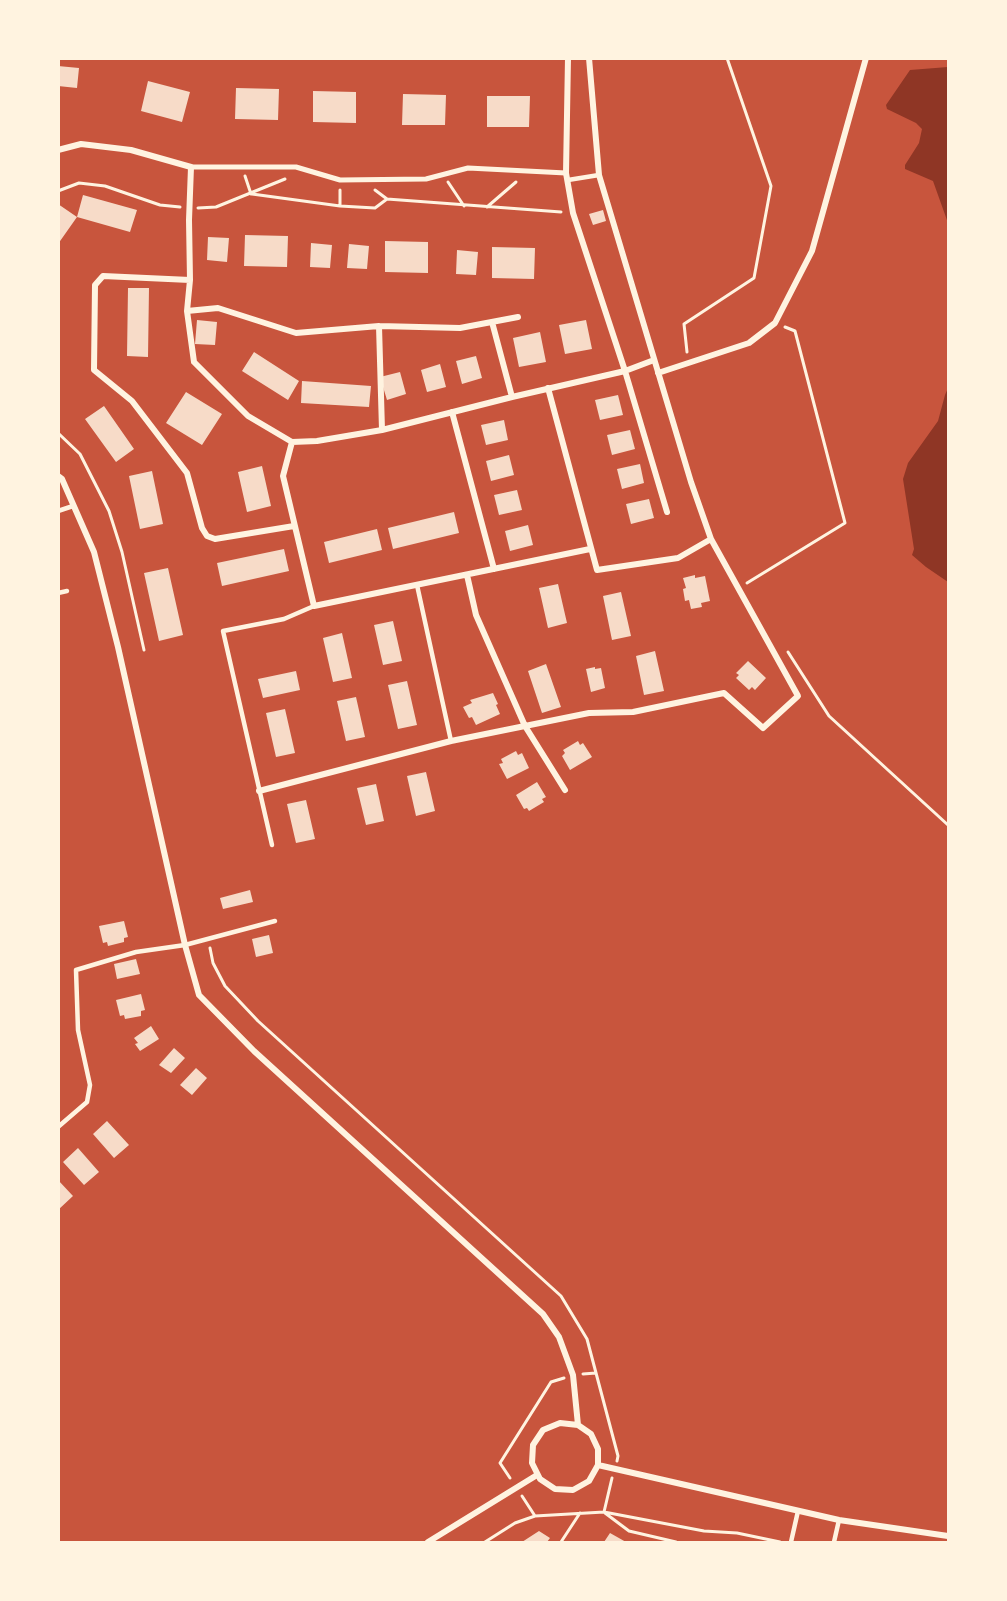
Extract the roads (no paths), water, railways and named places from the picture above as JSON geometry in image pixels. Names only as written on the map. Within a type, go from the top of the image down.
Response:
[{"type":"street","points":[[568,58],[567,176],[573,213],[625,371],[666,512]]},
{"type":"street","points":[[260,791],[451,741],[590,713],[633,712],[724,693],[763,728],[798,696],[711,539],[691,482],[599,175],[589,58]]},
{"type":"street","points":[[658,373],[749,343],[775,323],[812,251],[866,58]]},
{"type":"street","points":[[58,150],[81,144],[131,150],[191,167],[296,167],[340,180],[426,179],[468,168],[528,170],[567,176]]},
{"type":"street","points":[[191,167],[188,311],[194,362],[248,416],[292,442],[317,441],[382,430],[625,371],[654,360]]},
{"type":"street","points":[[190,280],[103,276],[95,285],[94,370],[132,401],[187,473],[202,528],[207,536],[216,539],[294,526]]},
{"type":"street","points":[[188,311],[218,308],[296,333],[379,326],[460,328],[518,316]]},
{"type":"street","points":[[492,322],[512,397]]},
{"type":"street","points":[[379,326],[382,430]]},
{"type":"street","points":[[548,388],[597,570],[678,558],[711,539]]},
{"type":"street","points":[[452,412],[494,570]]},
{"type":"street","points":[[292,442],[284,476],[294,526],[315,606],[590,549]]},
{"type":"street","points":[[58,476],[62,479],[94,552],[118,646],[185,945],[199,995],[228,1027],[543,1314],[559,1337],[573,1375],[578,1425]]},
{"type":"street","points":[[467,575],[476,615],[525,726],[565,790]]},
{"type":"street","points":[[560,1423],[578,1425],[591,1434],[598,1449],[598,1465],[589,1481],[573,1490],[555,1489],[537,1475],[532,1463],[533,1445],[543,1430],[560,1423]]},
{"type":"street","points":[[598,1465],[839,1520],[948,1536]]},
{"type":"street","points":[[428,1542],[537,1475]]},
{"type":"lane","points":[[567,176],[599,175]]},
{"type":"lane","points":[[58,511],[73,506]]},
{"type":"lane","points":[[417,585],[451,741]]},
{"type":"lane","points":[[58,593],[67,591]]},
{"type":"lane","points":[[272,845],[223,631],[284,620],[315,606]]},
{"type":"lane","points":[[58,1127],[87,1102],[90,1085],[78,1030],[76,970],[136,952],[185,945],[275,921]]},
{"type":"lane","points":[[791,1542],[798,1511]]},
{"type":"lane","points":[[834,1542],[839,1520]]}]
